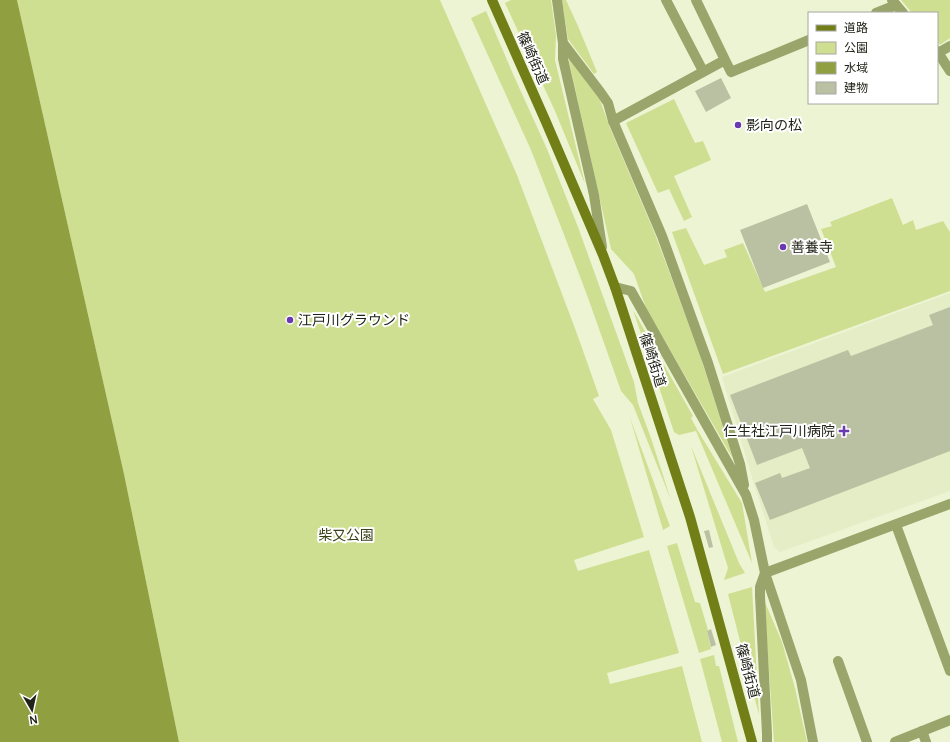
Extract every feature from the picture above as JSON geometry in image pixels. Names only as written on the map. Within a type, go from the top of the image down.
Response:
[{"type":"main road","name":"篠崎街道","points":[[492,0],[603,255],[690,517],[752,742]]},
{"type":"street","points":[[557,0],[563,43],[563,59],[594,195],[603,255]]},
{"type":"street","points":[[666,0],[703,72]]},
{"type":"street","points":[[696,0],[731,72],[808,40]]},
{"type":"street","points":[[878,12],[894,2],[902,12]]},
{"type":"street","points":[[563,43],[608,103],[613,121],[662,236],[708,363],[740,464],[765,573],[801,680],[813,742]]},
{"type":"street","points":[[950,46],[938,52],[950,71]]},
{"type":"street","points":[[613,121],[725,60]]},
{"type":"street","points":[[614,287],[631,291],[746,495]]},
{"type":"street","points":[[767,742],[760,596],[760,587],[765,573],[950,504]]},
{"type":"street","points":[[896,524],[950,671]]},
{"type":"street","points":[[838,661],[867,742]]},
{"type":"street","points":[[895,742],[950,720]]},
{"type":"street","points":[[922,731],[926,742]]},
{"type":"shaded area","name":"仁生社江戸川病院","points":[[950,293],[950,491],[780,552],[774,547],[722,377]]},
{"type":"green space","name":"柴又公園","points":[[17,0],[440,0],[517,175],[599,396],[593,399],[611,430],[644,537],[574,560],[578,571],[649,550],[679,653],[607,673],[610,684],[682,666],[702,742],[179,742],[124,474]]},
{"type":"green space","points":[[511,0],[551,0],[556,35],[555,60],[585,184],[555,111],[505,3]]},
{"type":"green space","points":[[562,0],[566,0],[578,26],[597,72],[594,74],[568,39]]},
{"type":"green space","points":[[901,0],[950,0],[950,38],[940,45],[938,42],[938,12],[911,12]]},
{"type":"green space","points":[[486,11],[547,149],[578,227],[634,382],[638,403],[671,500],[633,405],[621,391],[587,295],[531,150],[471,18]]},
{"type":"green space","points":[[568,57],[600,100],[610,128],[655,234],[699,352],[733,459],[646,308],[634,274],[611,249]]},
{"type":"green space","points":[[674,99],[695,143],[703,141],[711,160],[674,176],[692,217],[684,221],[669,189],[658,193],[626,123]]},
{"type":"green space","points":[[892,198],[903,225],[913,220],[916,230],[943,221],[950,232],[950,291],[723,374],[672,232],[686,228],[704,265],[727,257],[724,250],[743,243],[765,292],[836,267],[821,229],[832,226],[830,222]]},
{"type":"green space","points":[[633,310],[693,416],[691,418],[698,431],[742,503],[752,563],[696,431],[679,435],[674,432]]},
{"type":"green space","points":[[630,418],[670,526],[663,530]]},
{"type":"green space","points":[[691,446],[739,563],[745,573],[724,580],[728,568]]},
{"type":"green space","points":[[677,543],[695,602],[700,603],[708,630],[711,649],[699,653],[667,546]]},
{"type":"green space","points":[[752,587],[759,715],[728,594]]},
{"type":"green space","points":[[764,600],[782,642],[795,688],[807,742],[774,742]]},
{"type":"green space","points":[[714,655],[716,666],[719,666],[738,742],[722,742],[700,659]]},
{"type":"water","points":[[0,0],[17,0],[124,474],[179,742],[0,742]]},
{"type":"building","points":[[721,78],[731,98],[706,112],[695,91]]},
{"type":"building","points":[[807,204],[830,262],[763,288],[740,230]]},
{"type":"building","name":"仁生社江戸川病院","points":[[950,307],[950,451],[770,520],[755,483],[780,473],[782,478],[810,468],[802,448],[757,465],[730,395],[848,350],[851,356],[933,325],[929,315]]},
{"type":"building","points":[[709,530],[713,547],[709,548],[704,531]]},
{"type":"building","points":[[711,629],[716,645],[711,647],[707,631]]},
{"type":"place","name":"影向の松","points":[[738,125]]},
{"type":"place","name":"善養寺","points":[[783,247]]},
{"type":"place","name":"江戸川グラウンド","points":[[290,320]]},
{"type":"place","name":"仁生社江戸川病院","points":[[844,431]]}]
